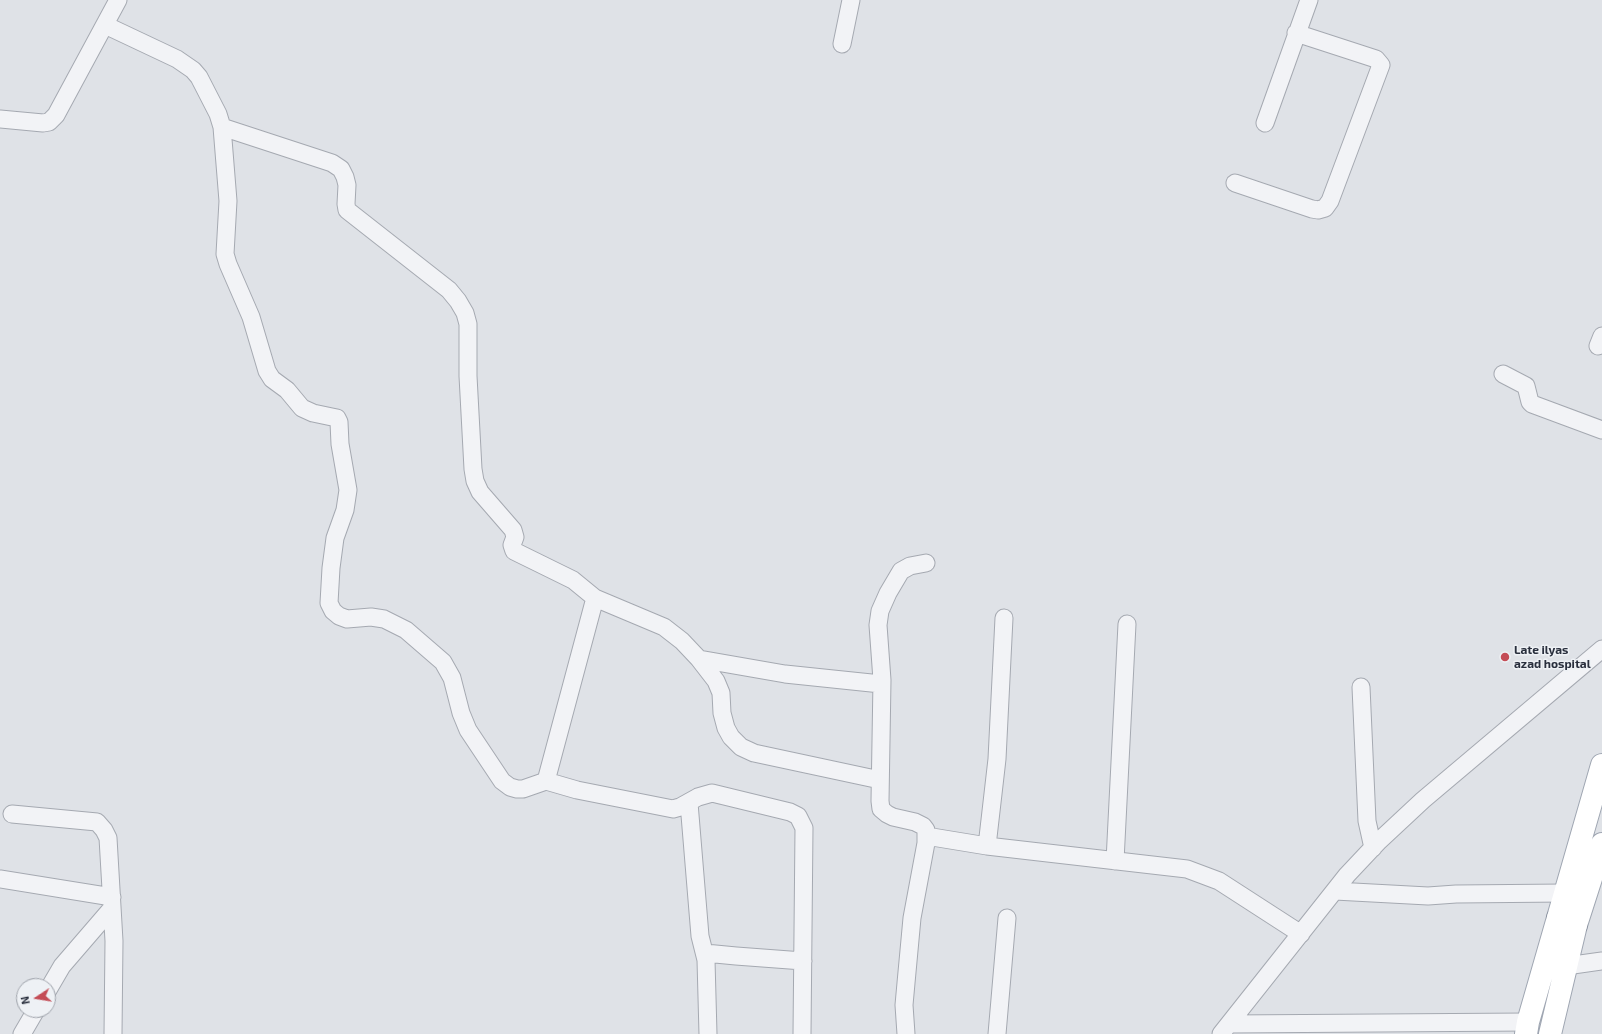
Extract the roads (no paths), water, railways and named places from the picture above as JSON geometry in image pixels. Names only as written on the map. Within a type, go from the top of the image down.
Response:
[{"type":"main road","points":[[1550,1034],[1566,966],[1567,921],[1565,893],[1602,765]]},
{"type":"main road","points":[[1527,1028],[1567,921],[1602,844]]},
{"type":"street","points":[[0,119],[43,123],[49,122],[56,115],[118,0]]},
{"type":"street","points":[[842,44],[851,0]]},
{"type":"street","points":[[1265,123],[1309,0]]},
{"type":"street","points":[[105,25],[177,58],[193,70],[199,77],[218,114],[222,128],[228,201],[225,254],[251,317],[267,370],[272,379],[287,390],[302,408],[337,418],[339,422],[340,444],[348,490],[345,510],[335,538],[331,568],[329,603],[333,611],[339,616],[347,619],[371,617],[384,619],[406,630],[443,662],[452,678],[464,722],[502,781],[510,787],[517,789],[546,781],[577,790],[673,809],[680,808],[698,797],[712,793],[790,812],[798,816],[804,828],[802,1034]]},
{"type":"street","points":[[1235,183],[1312,210],[1325,208],[1330,201],[1381,65],[1376,59],[1296,33]]},
{"type":"street","points":[[222,128],[332,163],[341,169],[347,185],[347,210],[449,290],[458,302],[468,324],[469,391],[475,481],[480,492],[513,530],[515,537],[512,545],[514,551],[573,580],[595,598],[664,627],[682,641],[699,658],[720,687],[722,713],[726,728],[731,737],[741,747],[754,753],[880,780]]},
{"type":"street","points":[[1503,374],[1526,386],[1530,402],[1532,404],[1602,430]]},
{"type":"street","points":[[906,1034],[904,1005],[912,918],[926,830],[923,826],[915,822],[887,814],[882,809],[880,801],[881,684],[878,625],[880,611],[888,593],[901,571],[910,566],[926,563]]},
{"type":"street","points":[[546,781],[595,598]]},
{"type":"street","points":[[987,846],[997,759],[1004,618]]},
{"type":"street","points":[[1115,861],[1127,624]]},
{"type":"street","points":[[1225,1029],[1347,875],[1373,848],[1423,800],[1602,649]]},
{"type":"street","points":[[699,658],[785,674],[881,684]]},
{"type":"street","points":[[1361,687],[1367,820],[1373,848]]},
{"type":"street","points":[[688,803],[700,936],[706,960],[708,1034]]},
{"type":"street","points":[[12,814],[97,822],[104,830],[108,838],[114,941],[113,1034]]},
{"type":"street","points":[[926,836],[987,846],[1187,869],[1220,882],[1301,934]]},
{"type":"street","points":[[0,879],[112,902]]},
{"type":"street","points":[[1335,892],[1428,896],[1456,894],[1565,893]]},
{"type":"street","points":[[55,978],[62,966],[112,902]]},
{"type":"street","points":[[997,1034],[1007,918]]},
{"type":"street","points":[[705,953],[803,961]]},
{"type":"street","points":[[1566,966],[1602,961]]},
{"type":"street","points":[[22,1034],[31,1018]]},
{"type":"street","points":[[1225,1029],[1527,1028]]},
{"type":"place","name":"Late ilyas azad hospital","points":[[1505,657]]}]
